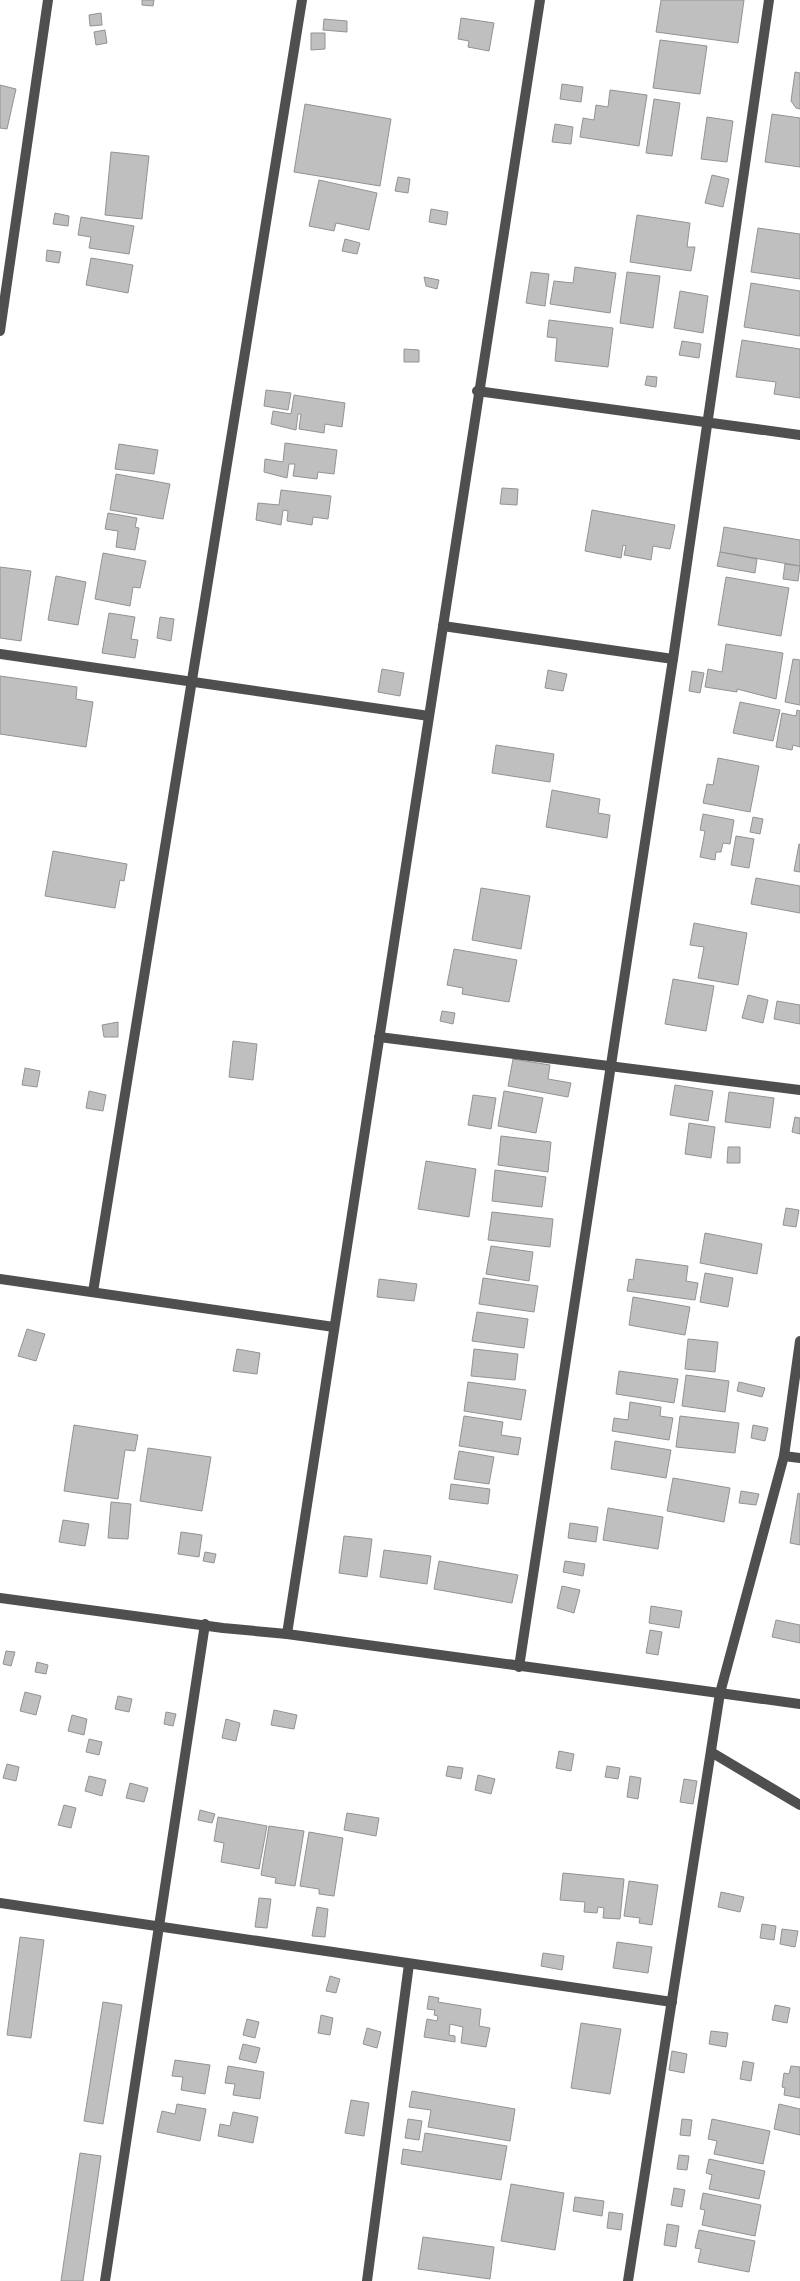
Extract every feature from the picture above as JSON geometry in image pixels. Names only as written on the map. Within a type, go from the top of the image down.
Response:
[{"type":"street","points":[[0,331],[48,0]]},
{"type":"street","points":[[93,1292],[302,0]]},
{"type":"street","points":[[287,1634],[443,626],[477,391],[540,0]]},
{"type":"street","points":[[519,1667],[673,659],[770,0]]},
{"type":"street","points":[[477,391],[800,435]]},
{"type":"street","points":[[443,626],[673,659]]},
{"type":"street","points":[[0,654],[429,716]]},
{"type":"street","points":[[379,1037],[800,1090]]},
{"type":"street","points":[[0,1279],[334,1327]]},
{"type":"street","points":[[628,2281],[720,1693],[784,1456],[800,1340]]},
{"type":"street","points":[[784,1456],[800,1458]]},
{"type":"street","points":[[0,1598],[287,1634],[519,1667],[800,1704]]},
{"type":"street","points":[[105,2281],[205,1624]]},
{"type":"street","points":[[711,1752],[800,1805]]},
{"type":"street","points":[[0,1904],[672,2002]]},
{"type":"street","points":[[367,2281],[409,1964]]},
{"type":"building","points":[[142,0],[154,0],[153,6],[142,5]]},
{"type":"building","points":[[661,0],[744,0],[738,43],[656,32]]},
{"type":"building","points":[[101,13],[102,25],[90,26],[89,15]]},
{"type":"building","points":[[461,18],[494,23],[489,51],[468,47],[469,41],[458,39]]},
{"type":"building","points":[[324,19],[347,21],[347,32],[323,30]]},
{"type":"building","points":[[105,30],[107,43],[96,45],[94,32]]},
{"type":"building","points":[[311,33],[325,33],[325,49],[311,50]]},
{"type":"building","points":[[660,40],[707,46],[700,94],[653,88]]},
{"type":"building","points":[[795,72],[800,73],[800,109],[796,108],[791,101]]},
{"type":"building","points":[[562,84],[583,87],[581,102],[560,99]]},
{"type":"building","points":[[0,85],[16,89],[7,129],[0,128]]},
{"type":"building","points":[[610,90],[647,95],[639,146],[580,137],[583,118],[594,120],[596,105],[608,107]]},
{"type":"building","points":[[654,99],[680,103],[672,156],[646,153]]},
{"type":"building","points":[[305,104],[391,119],[380,186],[294,172]]},
{"type":"building","points":[[772,114],[800,118],[800,167],[765,162]]},
{"type":"building","points":[[707,117],[733,121],[727,162],[701,159]]},
{"type":"building","points":[[555,124],[573,127],[571,144],[552,142]]},
{"type":"building","points":[[111,152],[149,156],[142,219],[105,215]]},
{"type":"building","points":[[712,175],[729,179],[723,207],[705,203]]},
{"type":"building","points":[[398,177],[410,179],[408,193],[395,191]]},
{"type":"building","points":[[319,180],[377,193],[369,230],[336,223],[334,231],[309,226]]},
{"type":"building","points":[[431,209],[448,212],[446,225],[429,222]]},
{"type":"building","points":[[55,213],[69,216],[68,226],[53,224]]},
{"type":"building","points":[[637,215],[690,223],[687,247],[695,247],[691,271],[630,262]]},
{"type":"building","points":[[81,217],[134,226],[129,254],[89,248],[91,237],[78,235]]},
{"type":"building","points":[[758,228],[800,234],[800,279],[751,272]]},
{"type":"building","points":[[345,239],[360,243],[357,254],[342,251]]},
{"type":"building","points":[[47,250],[61,252],[59,263],[46,261]]},
{"type":"building","points":[[91,258],[133,265],[128,293],[86,285]]},
{"type":"building","points":[[575,267],[616,273],[610,313],[550,304],[554,281],[573,283]]},
{"type":"building","points":[[531,272],[549,274],[545,306],[526,303]]},
{"type":"building","points":[[627,272],[660,276],[653,328],[620,323]]},
{"type":"building","points":[[424,277],[439,280],[437,289],[426,286]]},
{"type":"building","points":[[751,283],[800,291],[800,336],[744,327]]},
{"type":"building","points":[[680,291],[708,296],[703,333],[674,328]]},
{"type":"building","points":[[549,320],[613,328],[608,367],[555,361],[557,338],[547,337]]},
{"type":"building","points":[[742,340],[800,349],[800,398],[774,394],[776,382],[736,377]]},
{"type":"building","points":[[682,341],[701,344],[699,358],[679,355]]},
{"type":"building","points":[[404,349],[419,350],[419,362],[404,362]]},
{"type":"building","points":[[647,376],[657,377],[656,387],[645,385]]},
{"type":"building","points":[[266,390],[291,393],[288,410],[264,406]]},
{"type":"building","points":[[294,395],[345,403],[342,427],[325,424],[324,433],[299,429],[301,414],[298,414],[296,430],[271,424],[273,411],[291,414]]},
{"type":"building","points":[[285,443],[337,450],[334,474],[318,472],[317,479],[293,476],[295,464],[289,464],[287,478],[264,472],[265,459],[283,462]]},
{"type":"building","points":[[119,444],[158,450],[154,474],[115,469]]},
{"type":"building","points":[[116,474],[170,484],[163,519],[110,510]]},
{"type":"building","points":[[502,488],[518,489],[517,505],[500,504]]},
{"type":"building","points":[[281,490],[331,496],[328,519],[313,517],[312,525],[287,521],[288,511],[283,510],[281,525],[256,520],[258,503],[279,505]]},
{"type":"building","points":[[592,510],[675,525],[670,549],[653,546],[651,560],[624,555],[626,546],[623,545],[621,558],[585,551]]},
{"type":"building","points":[[108,513],[137,518],[135,527],[139,528],[135,550],[116,547],[118,531],[105,529]]},
{"type":"building","points":[[724,527],[800,540],[800,566],[720,552]]},
{"type":"building","points":[[720,552],[757,559],[755,573],[717,566]]},
{"type":"building","points":[[103,553],[146,561],[140,588],[133,587],[130,606],[95,599]]},
{"type":"building","points":[[785,564],[800,566],[798,581],[783,579]]},
{"type":"building","points":[[0,567],[31,571],[21,641],[0,638]]},
{"type":"building","points":[[56,576],[86,582],[78,625],[48,620]]},
{"type":"building","points":[[726,577],[789,588],[781,636],[718,625]]},
{"type":"building","points":[[109,613],[135,617],[131,639],[138,640],[135,658],[102,653]]},
{"type":"building","points":[[160,617],[174,619],[171,641],[157,638]]},
{"type":"building","points":[[726,644],[783,653],[776,699],[737,689],[737,692],[705,687],[708,669],[722,672]]},
{"type":"building","points":[[793,659],[800,660],[800,705],[785,702]]},
{"type":"building","points":[[382,669],[404,673],[400,696],[378,692]]},
{"type":"building","points":[[548,670],[567,674],[563,691],[545,688]]},
{"type":"building","points":[[692,671],[704,673],[700,693],[689,691]]},
{"type":"building","points":[[0,676],[77,687],[76,699],[93,702],[86,747],[0,734]]},
{"type":"building","points":[[740,702],[780,710],[773,741],[733,733]]},
{"type":"building","points":[[797,710],[800,711],[800,747],[793,745],[792,750],[776,747],[782,713],[796,716]]},
{"type":"building","points":[[496,745],[554,754],[550,782],[492,773]]},
{"type":"building","points":[[718,758],[759,766],[750,812],[703,803],[707,784],[713,785]]},
{"type":"building","points":[[552,790],[600,799],[598,813],[610,815],[607,838],[546,827]]},
{"type":"building","points":[[703,814],[734,820],[730,844],[723,843],[721,852],[716,852],[715,860],[700,857],[705,831],[700,830]]},
{"type":"building","points":[[753,817],[763,819],[760,834],[750,832]]},
{"type":"building","points":[[736,836],[754,839],[749,868],[731,865]]},
{"type":"building","points":[[800,844],[800,872],[794,871]]},
{"type":"building","points":[[53,851],[127,864],[124,881],[120,880],[115,908],[45,896]]},
{"type":"building","points":[[756,878],[800,886],[800,913],[751,904]]},
{"type":"building","points":[[481,888],[530,896],[521,949],[472,940]]},
{"type":"building","points":[[694,923],[747,933],[738,985],[698,978],[704,947],[690,945]]},
{"type":"building","points":[[454,949],[517,960],[509,1002],[462,994],[463,988],[447,985]]},
{"type":"building","points":[[673,979],[714,986],[706,1031],[665,1024]]},
{"type":"building","points":[[748,995],[768,1000],[763,1023],[742,1018]]},
{"type":"building","points":[[777,1001],[800,1005],[800,1024],[774,1019]]},
{"type":"building","points":[[442,1011],[455,1013],[453,1024],[440,1021]]},
{"type":"building","points":[[118,1022],[118,1037],[104,1037],[102,1025]]},
{"type":"building","points":[[233,1041],[257,1044],[253,1080],[229,1077]]},
{"type":"building","points":[[513,1059],[550,1065],[548,1079],[571,1083],[568,1097],[508,1086]]},
{"type":"building","points":[[25,1068],[40,1071],[37,1087],[22,1085]]},
{"type":"building","points":[[675,1085],[713,1091],[708,1121],[670,1115]]},
{"type":"building","points":[[89,1091],[106,1095],[103,1111],[86,1108]]},
{"type":"building","points":[[504,1091],[543,1098],[536,1133],[498,1126]]},
{"type":"building","points":[[729,1092],[774,1098],[770,1128],[725,1122]]},
{"type":"building","points":[[473,1095],[496,1098],[491,1129],[468,1125]]},
{"type":"building","points":[[795,1117],[800,1118],[800,1134],[792,1132]]},
{"type":"building","points":[[689,1123],[715,1127],[711,1158],[685,1154]]},
{"type":"building","points":[[501,1136],[551,1142],[548,1172],[498,1165]]},
{"type":"building","points":[[728,1147],[740,1147],[740,1163],[727,1163]]},
{"type":"building","points":[[426,1161],[476,1169],[469,1217],[418,1209]]},
{"type":"building","points":[[495,1170],[546,1177],[542,1207],[492,1201]]},
{"type":"building","points":[[786,1208],[799,1210],[796,1227],[783,1225]]},
{"type":"building","points":[[492,1212],[553,1219],[550,1247],[488,1240]]},
{"type":"building","points":[[705,1233],[762,1244],[757,1274],[700,1263]]},
{"type":"building","points":[[491,1246],[533,1252],[529,1281],[486,1274]]},
{"type":"building","points":[[636,1259],[688,1266],[686,1281],[698,1283],[695,1300],[627,1291],[629,1279],[633,1280]]},
{"type":"building","points":[[705,1273],[733,1278],[728,1307],[700,1302]]},
{"type":"building","points":[[483,1278],[538,1286],[534,1312],[479,1304]]},
{"type":"building","points":[[379,1279],[417,1284],[414,1301],[377,1297]]},
{"type":"building","points":[[633,1297],[690,1307],[685,1335],[629,1325]]},
{"type":"building","points":[[477,1312],[528,1319],[524,1348],[472,1341]]},
{"type":"building","points":[[27,1329],[45,1334],[36,1361],[18,1356]]},
{"type":"building","points":[[688,1339],[718,1342],[715,1372],[685,1369]]},
{"type":"building","points":[[237,1349],[260,1353],[257,1374],[233,1371]]},
{"type":"building","points":[[474,1349],[518,1354],[515,1380],[471,1376]]},
{"type":"building","points":[[619,1371],[678,1379],[674,1403],[616,1394]]},
{"type":"building","points":[[686,1375],[729,1381],[725,1412],[682,1406]]},
{"type":"building","points":[[468,1382],[526,1390],[521,1420],[464,1411]]},
{"type":"building","points":[[739,1382],[765,1388],[762,1397],[737,1391]]},
{"type":"building","points":[[630,1402],[661,1407],[660,1416],[673,1418],[669,1440],[612,1431],[614,1418],[628,1420]]},
{"type":"building","points":[[464,1416],[503,1422],[501,1435],[521,1438],[518,1455],[459,1446]]},
{"type":"building","points":[[680,1416],[739,1423],[735,1453],[676,1447]]},
{"type":"building","points":[[74,1425],[138,1435],[135,1451],[125,1450],[118,1499],[64,1491]]},
{"type":"building","points":[[753,1425],[768,1428],[765,1441],[751,1438]]},
{"type":"building","points":[[615,1441],[671,1450],[666,1478],[611,1469]]},
{"type":"building","points":[[148,1448],[211,1457],[202,1511],[140,1501]]},
{"type":"building","points":[[459,1451],[494,1457],[489,1484],[454,1479]]},
{"type":"building","points":[[673,1478],[730,1488],[724,1522],[667,1511]]},
{"type":"building","points":[[451,1484],[490,1489],[488,1504],[449,1499]]},
{"type":"building","points":[[741,1491],[759,1494],[756,1505],[739,1503]]},
{"type":"building","points":[[798,1493],[800,1494],[800,1545],[790,1543]]},
{"type":"building","points":[[111,1502],[131,1504],[128,1539],[108,1538]]},
{"type":"building","points":[[608,1508],[663,1517],[658,1549],[603,1540]]},
{"type":"building","points":[[63,1520],[89,1524],[85,1546],[59,1542]]},
{"type":"building","points":[[570,1523],[598,1527],[596,1542],[568,1538]]},
{"type":"building","points":[[181,1532],[202,1535],[199,1557],[178,1554]]},
{"type":"building","points":[[344,1536],[372,1539],[367,1577],[339,1573]]},
{"type":"building","points":[[384,1550],[431,1556],[427,1584],[380,1577]]},
{"type":"building","points":[[205,1552],[216,1554],[214,1563],[203,1561]]},
{"type":"building","points":[[439,1561],[518,1575],[512,1603],[434,1589]]},
{"type":"building","points":[[565,1561],[585,1564],[583,1576],[563,1572]]},
{"type":"building","points":[[562,1586],[580,1590],[574,1613],[557,1608]]},
{"type":"building","points":[[651,1606],[682,1611],[679,1628],[649,1623]]},
{"type":"building","points":[[776,1620],[800,1625],[800,1643],[772,1637]]},
{"type":"building","points":[[650,1630],[662,1632],[658,1655],[646,1653]]},
{"type":"building","points":[[6,1651],[15,1652],[11,1666],[3,1664]]},
{"type":"building","points":[[37,1662],[48,1665],[46,1674],[35,1672]]},
{"type":"building","points":[[25,1692],[41,1696],[36,1715],[20,1711]]},
{"type":"building","points":[[118,1696],[132,1699],[129,1712],[115,1709]]},
{"type":"building","points":[[274,1710],[297,1715],[294,1729],[271,1725]]},
{"type":"building","points":[[166,1712],[176,1714],[173,1726],[164,1724]]},
{"type":"building","points":[[72,1715],[87,1719],[84,1735],[68,1731]]},
{"type":"building","points":[[226,1719],[240,1723],[236,1741],[222,1738]]},
{"type":"building","points":[[89,1739],[102,1742],[99,1755],[86,1752]]},
{"type":"building","points":[[559,1751],[574,1754],[571,1771],[556,1768]]},
{"type":"building","points":[[7,1764],[19,1767],[16,1781],[3,1778]]},
{"type":"building","points":[[448,1766],[463,1768],[461,1779],[446,1776]]},
{"type":"building","points":[[607,1766],[620,1768],[618,1779],[605,1777]]},
{"type":"building","points":[[478,1775],[495,1779],[491,1794],[475,1790]]},
{"type":"building","points":[[89,1776],[106,1780],[102,1796],[85,1791]]},
{"type":"building","points":[[630,1776],[641,1778],[638,1799],[627,1797]]},
{"type":"building","points":[[684,1779],[697,1781],[693,1804],[680,1802]]},
{"type":"building","points":[[130,1783],[148,1788],[144,1802],[126,1798]]},
{"type":"building","points":[[64,1805],[76,1808],[71,1828],[58,1825]]},
{"type":"building","points":[[200,1810],[215,1814],[212,1823],[198,1820]]},
{"type":"building","points":[[347,1813],[379,1818],[376,1836],[344,1830]]},
{"type":"building","points":[[218,1817],[267,1826],[259,1869],[221,1862],[224,1843],[214,1841]]},
{"type":"building","points":[[269,1826],[304,1831],[295,1886],[275,1883],[276,1878],[261,1875]]},
{"type":"building","points":[[309,1832],[343,1838],[334,1896],[319,1894],[319,1889],[300,1886]]},
{"type":"building","points":[[563,1873],[624,1879],[620,1919],[603,1918],[604,1908],[598,1907],[597,1913],[584,1912],[585,1902],[560,1900]]},
{"type":"building","points":[[629,1881],[658,1885],[652,1925],[639,1923],[640,1918],[624,1916]]},
{"type":"building","points":[[721,1892],[744,1897],[740,1912],[718,1907]]},
{"type":"building","points":[[259,1898],[271,1899],[267,1928],[255,1927]]},
{"type":"building","points":[[317,1907],[328,1909],[325,1937],[312,1936]]},
{"type":"building","points":[[762,1924],[776,1926],[774,1940],[760,1938]]},
{"type":"building","points":[[782,1929],[798,1931],[795,1947],[780,1944]]},
{"type":"building","points":[[20,1937],[44,1940],[31,2038],[7,2035]]},
{"type":"building","points":[[617,1942],[652,1947],[648,1973],[613,1968]]},
{"type":"building","points":[[543,1953],[564,1956],[562,1970],[541,1966]]},
{"type":"building","points":[[330,1976],[340,1979],[336,1993],[326,1991]]},
{"type":"building","points":[[429,1996],[439,1998],[438,2002],[481,2009],[479,2026],[490,2028],[486,2047],[461,2043],[463,2027],[450,2024],[449,2035],[455,2036],[455,2042],[424,2037],[427,2019],[437,2021],[438,2016],[434,2015],[435,2010],[427,2009]]},
{"type":"building","points":[[103,2002],[122,2005],[103,2124],[84,2121]]},
{"type":"building","points":[[775,2005],[790,2008],[787,2023],[772,2020]]},
{"type":"building","points":[[321,2015],[333,2018],[330,2035],[318,2033]]},
{"type":"building","points":[[247,2019],[259,2022],[255,2038],[243,2035]]},
{"type":"building","points":[[581,2023],[621,2029],[610,2094],[571,2088]]},
{"type":"building","points":[[367,2028],[381,2032],[377,2048],[363,2044]]},
{"type":"building","points":[[711,2031],[728,2033],[726,2047],[709,2044]]},
{"type":"building","points":[[243,2044],[260,2048],[256,2063],[239,2059]]},
{"type":"building","points":[[672,2051],[687,2054],[684,2073],[669,2070]]},
{"type":"building","points":[[175,2060],[210,2065],[205,2094],[181,2090],[183,2077],[172,2076]]},
{"type":"building","points":[[743,2061],[754,2063],[751,2081],[740,2079]]},
{"type":"building","points":[[228,2066],[264,2072],[260,2099],[233,2095],[235,2084],[225,2083]]},
{"type":"building","points":[[791,2066],[800,2067],[800,2098],[784,2095],[785,2088],[782,2087],[784,2073],[789,2074]]},
{"type":"building","points":[[412,2091],[515,2109],[510,2141],[428,2127],[431,2110],[409,2107]]},
{"type":"building","points":[[351,2100],[369,2103],[364,2136],[345,2133]]},
{"type":"building","points":[[177,2104],[206,2109],[200,2141],[157,2132],[162,2111],[175,2114]]},
{"type":"building","points":[[779,2104],[800,2109],[800,2135],[774,2129]]},
{"type":"building","points":[[233,2112],[258,2117],[253,2143],[218,2136],[220,2124],[230,2126]]},
{"type":"building","points":[[408,2119],[422,2121],[419,2140],[405,2138]]},
{"type":"building","points":[[682,2119],[692,2120],[690,2136],[680,2135]]},
{"type":"building","points":[[712,2119],[770,2131],[763,2164],[714,2154],[717,2141],[708,2139]]},
{"type":"building","points":[[425,2133],[507,2146],[501,2180],[401,2164],[403,2149],[422,2152]]},
{"type":"building","points":[[80,2153],[101,2156],[83,2281],[61,2281]]},
{"type":"building","points":[[679,2155],[689,2156],[687,2170],[677,2169]]},
{"type":"building","points":[[709,2159],[765,2171],[759,2199],[709,2189],[712,2175],[706,2173]]},
{"type":"building","points":[[511,2184],[564,2193],[555,2250],[501,2241]]},
{"type":"building","points":[[674,2188],[685,2190],[682,2207],[671,2205]]},
{"type":"building","points":[[703,2193],[761,2205],[755,2236],[702,2225],[705,2210],[700,2209]]},
{"type":"building","points":[[575,2197],[604,2201],[602,2216],[573,2211]]},
{"type":"building","points":[[609,2212],[623,2214],[621,2230],[607,2228]]},
{"type":"building","points":[[667,2224],[679,2226],[676,2247],[664,2245]]},
{"type":"building","points":[[699,2230],[755,2241],[749,2272],[698,2262],[701,2249],[695,2248]]},
{"type":"building","points":[[423,2237],[494,2247],[490,2279],[418,2269]]}]
